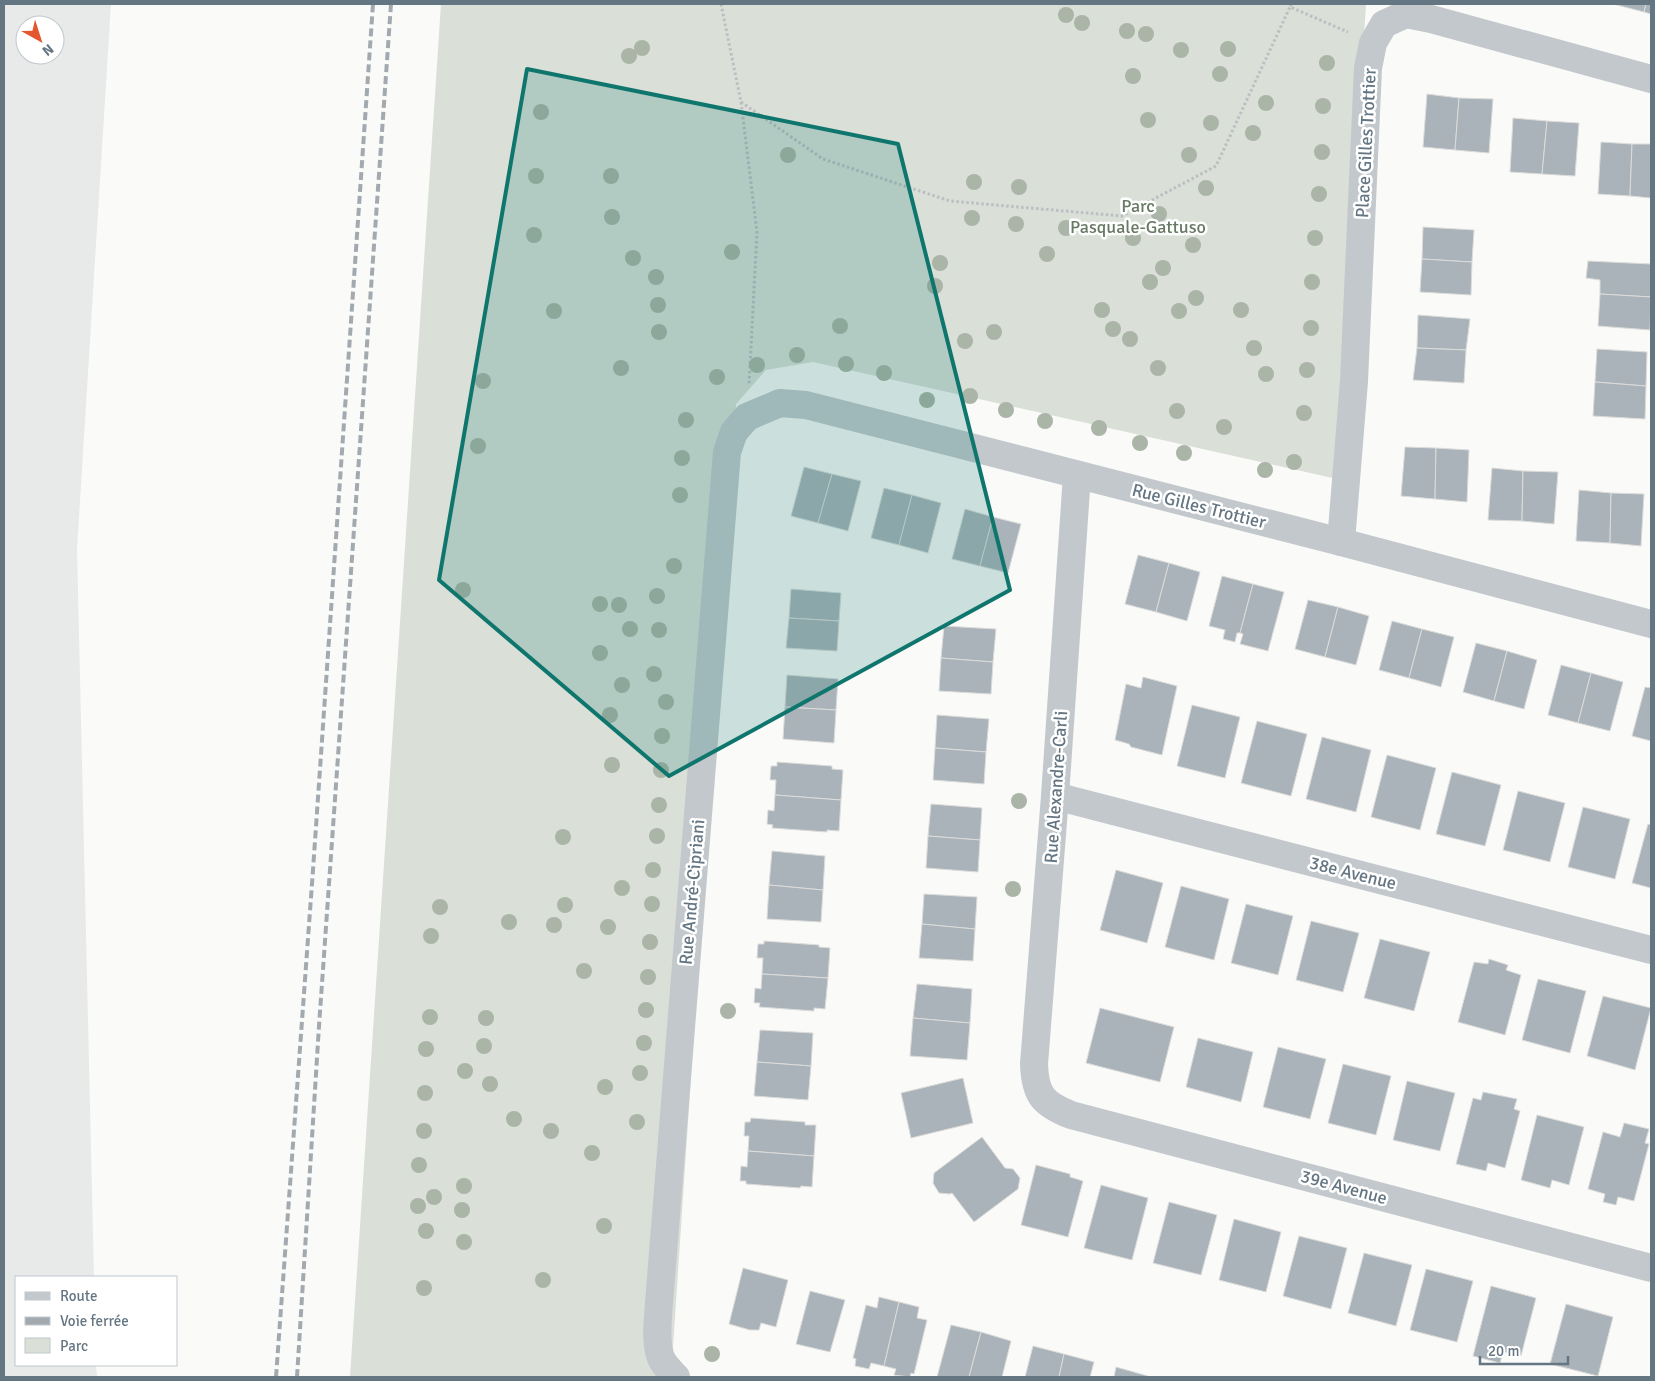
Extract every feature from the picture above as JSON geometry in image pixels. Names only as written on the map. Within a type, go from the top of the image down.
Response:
[{"type":"street","name":"Place Gilles Trottier","points":[[1341,542],[1354,381],[1368,68],[1374,43],[1384,24],[1406,14],[1431,19],[1651,79]]},
{"type":"street","name":"Rue Gilles Trottier","points":[[747,417],[780,403],[806,405],[1077,476],[1341,542],[1651,624]]},
{"type":"street","name":"Rue André-Cipriani","points":[[673,1374],[660,1356],[658,1338],[659,1303],[726,462],[727,452],[734,432],[747,417]]},
{"type":"street","name":"Rue Alexandre-Carli","points":[[1042,1097],[1035,1082],[1034,1064],[1077,476]]},
{"type":"street","name":"38e Avenue","points":[[1055,796],[1651,950]]},
{"type":"street","name":"39e Avenue","points":[[1042,1097],[1055,1108],[1071,1115],[1651,1268]]},
{"type":"path","points":[[721,4],[741,102],[757,232],[747,417]]},
{"type":"path","points":[[741,102],[823,159],[950,201],[1122,216],[1216,166],[1291,5],[1374,43]]},
{"type":"highlighted area","points":[[527,69],[898,144],[1010,590],[669,776],[439,580]]},
{"type":"shaded area","points":[[4,4],[111,4],[77,549],[94,1276],[15,1276],[15,1366],[96,1366],[97,1377],[4,1377]]},
{"type":"green space","name":"Parc Pasquale-Gattuso","points":[[441,4],[1366,4],[1337,479],[813,362],[766,370],[736,404],[671,1377],[350,1377]]},
{"type":"building","points":[[1613,4],[1646,4],[1644,12]]},
{"type":"building","points":[[1646,4],[1651,4],[1651,14],[1644,12]]},
{"type":"building","points":[[1427,94],[1459,98],[1455,150],[1423,147]]},
{"type":"building","points":[[1459,98],[1493,99],[1489,153],[1455,150]]},
{"type":"building","points":[[1513,118],[1547,121],[1542,174],[1510,172]]},
{"type":"building","points":[[1547,121],[1579,123],[1575,176],[1542,174]]},
{"type":"building","points":[[1601,142],[1632,144],[1630,196],[1598,194]]},
{"type":"building","points":[[1632,144],[1651,144],[1651,198],[1630,196]]},
{"type":"building","points":[[1423,227],[1474,230],[1472,262],[1422,259]]},
{"type":"building","points":[[1422,259],[1472,262],[1471,295],[1420,292]]},
{"type":"building","points":[[1588,261],[1651,264],[1651,297],[1600,294],[1600,280],[1586,278]]},
{"type":"building","points":[[1600,294],[1651,297],[1650,330],[1598,326]]},
{"type":"building","points":[[1418,315],[1470,319],[1466,350],[1417,348]]},
{"type":"building","points":[[1417,348],[1466,350],[1464,383],[1413,380]]},
{"type":"building","points":[[1597,349],[1647,352],[1646,386],[1595,382]]},
{"type":"building","points":[[1595,382],[1646,386],[1645,419],[1593,416]]},
{"type":"building","points":[[1405,447],[1436,448],[1435,499],[1401,496]]},
{"type":"building","points":[[1436,448],[1469,450],[1467,502],[1435,499]]},
{"type":"building","points":[[804,467],[832,474],[818,523],[791,516]]},
{"type":"building","points":[[1492,468],[1523,471],[1522,521],[1488,520]]},
{"type":"building","points":[[1523,471],[1558,472],[1554,524],[1522,521]]},
{"type":"building","points":[[832,474],[861,481],[848,531],[818,523]]},
{"type":"building","points":[[884,488],[912,495],[899,545],[871,538]]},
{"type":"building","points":[[1579,490],[1611,493],[1610,543],[1576,541]]},
{"type":"building","points":[[1611,493],[1644,494],[1641,546],[1610,543]]},
{"type":"building","points":[[912,495],[941,503],[928,553],[899,545]]},
{"type":"building","points":[[965,509],[993,517],[980,566],[952,559]]},
{"type":"building","points":[[993,517],[1021,524],[1008,573],[980,566]]},
{"type":"building","points":[[1138,555],[1169,563],[1156,612],[1125,604]]},
{"type":"building","points":[[1169,563],[1200,572],[1187,621],[1156,612]]},
{"type":"building","points":[[1222,576],[1253,584],[1240,633],[1237,633],[1235,642],[1223,639],[1225,630],[1209,626]]},
{"type":"building","points":[[1253,584],[1284,592],[1268,651],[1240,644],[1243,634],[1240,633]]},
{"type":"building","points":[[791,589],[841,593],[839,621],[789,618]]},
{"type":"building","points":[[1308,600],[1338,607],[1325,657],[1295,649]]},
{"type":"building","points":[[1338,607],[1369,616],[1356,665],[1325,657]]},
{"type":"building","points":[[789,618],[839,621],[837,651],[786,648]]},
{"type":"building","points":[[1392,621],[1422,629],[1409,678],[1379,670]]},
{"type":"building","points":[[944,626],[996,629],[993,662],[941,658]]},
{"type":"building","points":[[1422,629],[1454,637],[1441,687],[1409,678]]},
{"type":"building","points":[[1476,643],[1507,651],[1494,701],[1463,692]]},
{"type":"building","points":[[1507,651],[1537,660],[1524,709],[1494,701]]},
{"type":"building","points":[[941,658],[993,662],[991,694],[939,691]]},
{"type":"building","points":[[1561,665],[1591,673],[1578,723],[1548,715]]},
{"type":"building","points":[[1591,673],[1623,682],[1610,731],[1578,723]]},
{"type":"building","points":[[787,675],[838,679],[836,710],[785,707]]},
{"type":"building","points":[[1143,677],[1177,686],[1162,755],[1131,747],[1129,744],[1115,740],[1126,684],[1141,688]]},
{"type":"building","points":[[1645,687],[1651,688],[1651,741],[1632,736]]},
{"type":"building","points":[[1192,705],[1240,717],[1225,778],[1177,766]]},
{"type":"building","points":[[785,707],[836,710],[834,743],[783,739]]},
{"type":"building","points":[[937,715],[989,719],[986,752],[935,748]]},
{"type":"building","points":[[1257,721],[1307,734],[1291,796],[1241,783]]},
{"type":"building","points":[[1322,737],[1371,750],[1356,812],[1306,799]]},
{"type":"building","points":[[935,748],[986,752],[984,784],[933,780]]},
{"type":"building","points":[[1387,755],[1436,768],[1420,830],[1371,817]]},
{"type":"building","points":[[777,762],[832,766],[832,769],[843,770],[841,800],[775,795],[776,780],[770,780],[771,766],[777,766]]},
{"type":"building","points":[[1452,772],[1501,785],[1485,846],[1436,834]]},
{"type":"building","points":[[1518,791],[1565,803],[1550,862],[1503,850]]},
{"type":"building","points":[[775,795],[841,800],[839,831],[827,830],[827,832],[772,828],[773,825],[767,824],[768,810],[774,811]]},
{"type":"building","points":[[931,804],[982,808],[980,840],[928,836]]},
{"type":"building","points":[[1583,807],[1630,819],[1615,879],[1568,867]]},
{"type":"building","points":[[1648,824],[1651,825],[1651,888],[1632,883]]},
{"type":"building","points":[[928,836],[980,840],[978,872],[926,868]]},
{"type":"building","points":[[772,851],[825,856],[823,890],[769,885]]},
{"type":"building","points":[[1116,870],[1163,883],[1147,943],[1100,930]]},
{"type":"building","points":[[769,885],[823,890],[821,922],[767,919]]},
{"type":"building","points":[[1181,886],[1229,899],[1214,960],[1165,947]]},
{"type":"building","points":[[924,894],[977,897],[975,929],[922,924]]},
{"type":"building","points":[[1246,904],[1293,916],[1278,975],[1231,963]]},
{"type":"building","points":[[1311,921],[1359,933],[1343,992],[1296,980]]},
{"type":"building","points":[[922,924],[975,929],[973,961],[919,958]]},
{"type":"building","points":[[1380,939],[1430,952],[1414,1011],[1364,998]]},
{"type":"building","points":[[764,941],[819,945],[819,947],[830,948],[828,978],[762,974],[763,958],[757,958],[758,944],[764,944]]},
{"type":"building","points":[[1489,959],[1508,965],[1506,970],[1521,975],[1505,1035],[1458,1022],[1474,962],[1488,964]]},
{"type":"building","points":[[762,974],[828,978],[825,1009],[814,1008],[814,1011],[759,1007],[760,1003],[754,1003],[755,988],[761,989]]},
{"type":"building","points":[[1538,979],[1586,991],[1570,1053],[1522,1040]]},
{"type":"building","points":[[917,984],[972,989],[970,1023],[913,1018]]},
{"type":"building","points":[[1603,996],[1651,1008],[1635,1070],[1587,1056]]},
{"type":"building","points":[[1100,1008],[1174,1027],[1160,1082],[1086,1063]]},
{"type":"building","points":[[913,1018],[970,1023],[967,1060],[910,1056]]},
{"type":"building","points":[[760,1030],[813,1033],[811,1066],[757,1062]]},
{"type":"building","points":[[1198,1038],[1253,1052],[1241,1102],[1186,1087]]},
{"type":"building","points":[[1278,1047],[1326,1059],[1310,1119],[1263,1107]]},
{"type":"building","points":[[757,1062],[811,1066],[808,1100],[754,1096]]},
{"type":"building","points":[[1343,1064],[1391,1076],[1376,1135],[1328,1123]]},
{"type":"building","points":[[963,1078],[973,1123],[911,1138],[901,1093]]},
{"type":"building","points":[[1407,1081],[1455,1093],[1440,1151],[1393,1140]]},
{"type":"building","points":[[1483,1092],[1517,1099],[1514,1109],[1520,1111],[1505,1168],[1488,1163],[1486,1171],[1456,1164],[1473,1098],[1481,1100]]},
{"type":"building","points":[[1537,1115],[1584,1127],[1569,1185],[1552,1180],[1550,1188],[1521,1180]]},
{"type":"building","points":[[751,1118],[805,1122],[805,1125],[816,1125],[814,1156],[748,1151],[749,1136],[744,1136],[745,1122],[750,1122]]},
{"type":"building","points":[[1624,1123],[1649,1129],[1645,1143],[1649,1144],[1634,1201],[1618,1197],[1616,1205],[1603,1202],[1605,1194],[1588,1189],[1603,1132],[1620,1137]]},
{"type":"building","points":[[982,1137],[1005,1168],[1013,1169],[1020,1178],[1018,1189],[974,1222],[952,1193],[939,1193],[933,1183],[934,1173]]},
{"type":"building","points":[[748,1151],[814,1156],[812,1187],[801,1186],[800,1188],[746,1184],[746,1181],[740,1181],[741,1166],[747,1167]]},
{"type":"building","points":[[1036,1165],[1070,1174],[1070,1177],[1083,1181],[1068,1237],[1021,1225]]},
{"type":"building","points":[[1101,1185],[1148,1198],[1132,1260],[1084,1248]]},
{"type":"building","points":[[1169,1202],[1217,1215],[1201,1275],[1153,1263]]},
{"type":"building","points":[[1234,1219],[1281,1232],[1266,1292],[1219,1280]]},
{"type":"building","points":[[1299,1236],[1347,1248],[1331,1309],[1283,1296]]},
{"type":"building","points":[[1364,1253],[1412,1265],[1396,1326],[1348,1313]]},
{"type":"building","points":[[743,1268],[788,1280],[776,1327],[761,1323],[759,1330],[750,1330],[729,1324]]},
{"type":"building","points":[[1426,1269],[1473,1281],[1457,1342],[1410,1330]]},
{"type":"building","points":[[1491,1286],[1536,1298],[1521,1356],[1503,1352],[1500,1363],[1473,1356]]},
{"type":"building","points":[[810,1291],[845,1300],[830,1352],[796,1344]]},
{"type":"building","points":[[879,1297],[899,1302],[884,1366],[871,1363],[869,1369],[855,1366],[856,1359],[853,1358],[866,1305],[877,1308]]},
{"type":"building","points":[[899,1302],[919,1307],[917,1318],[927,1320],[914,1374],[911,1373],[910,1377],[894,1375],[896,1369],[884,1366]]},
{"type":"building","points":[[1566,1304],[1613,1317],[1598,1376],[1550,1364]]},
{"type":"building","points":[[951,1325],[981,1332],[969,1377],[937,1377]]},
{"type":"building","points":[[981,1332],[1011,1341],[1002,1377],[969,1377]]},
{"type":"building","points":[[1033,1346],[1064,1354],[1059,1377],[1025,1377]]},
{"type":"building","points":[[1064,1354],[1094,1362],[1090,1377],[1059,1377]]},
{"type":"building","points":[[1116,1367],[1148,1376],[1148,1377],[1114,1377]]},
{"type":"railway","points":[[276,1377],[373,4]]},
{"type":"railway","points":[[297,1377],[319,1026],[391,4]]}]
